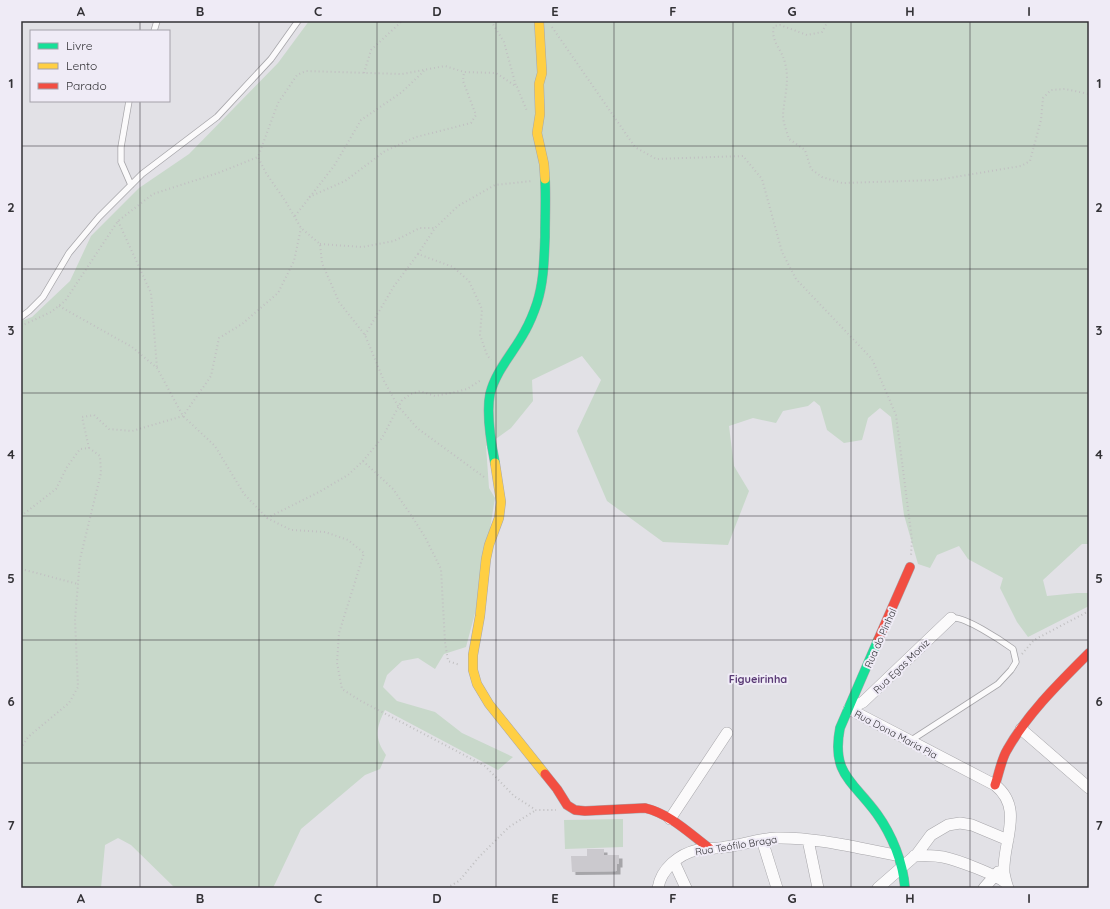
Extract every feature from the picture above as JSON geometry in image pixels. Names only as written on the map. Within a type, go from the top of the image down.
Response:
[{"type":"street","points":[[539,21],[542,73],[539,84],[540,114],[537,134],[544,164],[546,198],[544,274],[537,302],[525,331],[498,373],[490,395],[489,420],[493,457],[500,488],[501,510],[486,559],[483,598],[473,655],[473,670],[477,684],[489,704],[557,789],[567,805],[571,808],[585,811],[650,808],[659,811],[709,848]]},
{"type":"street","name":"Rua do Pinhal","points":[[849,709],[910,567]]},
{"type":"street","name":"Rua Egas Moniz","points":[[849,709],[863,702],[951,618]]},
{"type":"street","points":[[1007,886],[1004,866],[1011,818],[1009,805],[1004,794],[995,786],[1005,755],[1021,728],[1046,698],[1089,653]]},
{"type":"street","name":"Rua Dona Maria Pia","points":[[905,888],[904,876],[892,842],[880,819],[841,769],[836,747],[837,738],[849,709],[995,786]]},
{"type":"street","points":[[1021,728],[1089,788]]},
{"type":"street","points":[[670,819],[727,733]]},
{"type":"street","points":[[878,888],[914,856],[931,835],[942,828],[954,824],[972,825],[1008,840]]},
{"type":"street","name":"Rua Teófilo Braga","points":[[658,888],[660,879],[665,870],[688,853],[709,848],[724,847],[774,838],[808,840],[896,855]]},
{"type":"street","points":[[762,840],[777,888]]},
{"type":"street","points":[[808,840],[818,888]]},
{"type":"street","points":[[914,856],[927,855],[948,858],[994,875],[1007,886]]},
{"type":"street","points":[[674,862],[686,888]]},
{"type":"street","points":[[984,888],[994,875],[1004,866]]},
{"type":"lane","points":[[21,317],[43,296],[69,253],[94,223],[142,174],[217,117],[271,59],[298,21]]},
{"type":"lane","points":[[129,102],[121,147],[121,162],[131,186]]},
{"type":"lane","points":[[909,741],[998,684],[1016,662],[1013,649],[994,636],[956,617],[951,618]]},
{"type":"path","points":[[364,73],[371,50],[402,21]]},
{"type":"path","points":[[491,21],[504,42],[517,87],[528,114]]},
{"type":"path","points":[[548,21],[635,147],[656,159],[743,156],[762,179],[782,252],[796,279],[872,359],[896,415],[912,540],[910,567]]},
{"type":"path","points":[[828,21],[822,32],[808,35],[780,25],[774,26],[772,33],[775,44],[785,63],[788,86],[783,117],[789,140],[805,150],[811,169],[822,177],[842,183],[937,180],[1021,166],[1030,161],[1034,149],[1041,120],[1043,98],[1051,90],[1065,89],[1089,94]]},
{"type":"path","points":[[21,326],[51,312],[65,301],[118,221],[153,194],[218,174],[258,157],[278,103],[297,75],[306,70],[402,74],[446,66],[464,72],[496,74],[517,87]]},
{"type":"path","points":[[294,216],[334,166],[361,120],[402,92],[425,70]]},
{"type":"path","points":[[309,197],[345,181],[385,151],[416,137],[471,123],[476,115],[463,81],[464,72]]},
{"type":"path","points":[[258,157],[266,173],[286,202],[301,228],[320,244],[362,247],[394,241],[420,228],[435,228]]},
{"type":"path","points":[[365,335],[394,286],[435,228],[458,206],[495,185],[545,180]]},
{"type":"path","points":[[118,221],[150,293],[157,368]]},
{"type":"path","points":[[21,748],[28,737],[70,703],[78,687],[75,620],[80,559],[101,473],[100,456],[89,448],[82,417],[94,415],[109,429],[132,430],[183,416],[210,376],[219,338],[242,324],[278,293],[294,261],[301,228]]},
{"type":"path","points":[[320,244],[322,263],[339,302],[365,335],[384,381],[398,406],[417,428],[500,488]]},
{"type":"path","points":[[267,518],[319,492],[348,475],[363,461],[382,438],[398,406],[402,400],[411,394],[420,392],[435,396],[467,389],[498,373],[487,355],[480,335],[482,309],[469,281],[453,267],[418,254]]},
{"type":"path","points":[[59,306],[132,347],[157,368],[183,416],[215,446],[244,494],[267,518],[291,530],[325,532],[348,540],[364,553],[339,633],[337,663],[342,689],[361,701],[485,766],[514,796],[536,810],[559,810],[571,808]]},
{"type":"path","points":[[21,516],[56,489],[66,467],[80,449],[89,448]]},
{"type":"path","points":[[363,461],[393,489],[425,537],[441,569],[445,642],[448,661],[473,670]]},
{"type":"path","points":[[21,569],[78,584]]},
{"type":"path","points":[[1016,662],[1025,649],[1034,640],[1089,611]]},
{"type":"path","points":[[447,888],[459,881],[479,856],[510,827],[536,810]]},
{"type":"green space","points":[[309,21],[1089,21],[1089,544],[1082,544],[1043,580],[1047,596],[1089,593],[1089,606],[1028,637],[1017,622],[1000,588],[1003,578],[968,559],[959,546],[937,555],[930,568],[918,564],[904,515],[891,417],[880,408],[868,418],[862,440],[844,443],[827,430],[820,406],[814,401],[808,406],[783,411],[776,423],[753,418],[729,426],[734,466],[749,491],[728,545],[663,542],[607,501],[577,431],[601,380],[582,356],[532,380],[533,401],[511,428],[486,446],[489,488],[495,498],[478,602],[466,647],[444,654],[435,669],[418,658],[402,661],[387,675],[383,687],[397,701],[435,712],[462,733],[513,757],[498,770],[385,710],[378,728],[378,738],[386,755],[380,769],[365,775],[301,829],[273,888],[175,888],[131,845],[118,838],[105,845],[101,888],[21,888],[21,321],[32,317],[70,281],[91,236],[139,188],[189,154],[278,63]]},
{"type":"green space","points":[[623,819],[623,847],[565,849],[564,820]]},
{"type":"building","points":[[587,849],[604,849],[604,855],[619,855],[617,871],[572,872],[571,856],[587,856]]},
{"type":"traffic: fast","points":[[495,463],[489,419],[490,394],[496,377],[529,324],[539,295],[542,278],[545,237],[545,179]]},
{"type":"traffic: fast","points":[[878,640],[840,728],[838,744],[839,756],[841,767],[846,776],[877,814],[892,840],[902,868],[905,888]]},
{"type":"traffic: slow","points":[[539,21],[542,73],[539,84],[540,114],[537,133],[544,164],[545,179]]},
{"type":"traffic: slow","points":[[495,463],[501,502],[499,518],[489,545],[486,559],[480,616],[473,655],[473,670],[477,684],[489,704],[545,774]]},
{"type":"traffic: jam","points":[[878,640],[910,567]]},
{"type":"traffic: jam","points":[[995,785],[1005,754],[1024,723],[1066,676],[1089,653]]},
{"type":"traffic: jam","points":[[545,774],[567,805],[575,810],[585,811],[645,808],[671,819],[709,848]]},
{"type":"district","name":"Figueirinha","points":[[758,679]]}]
